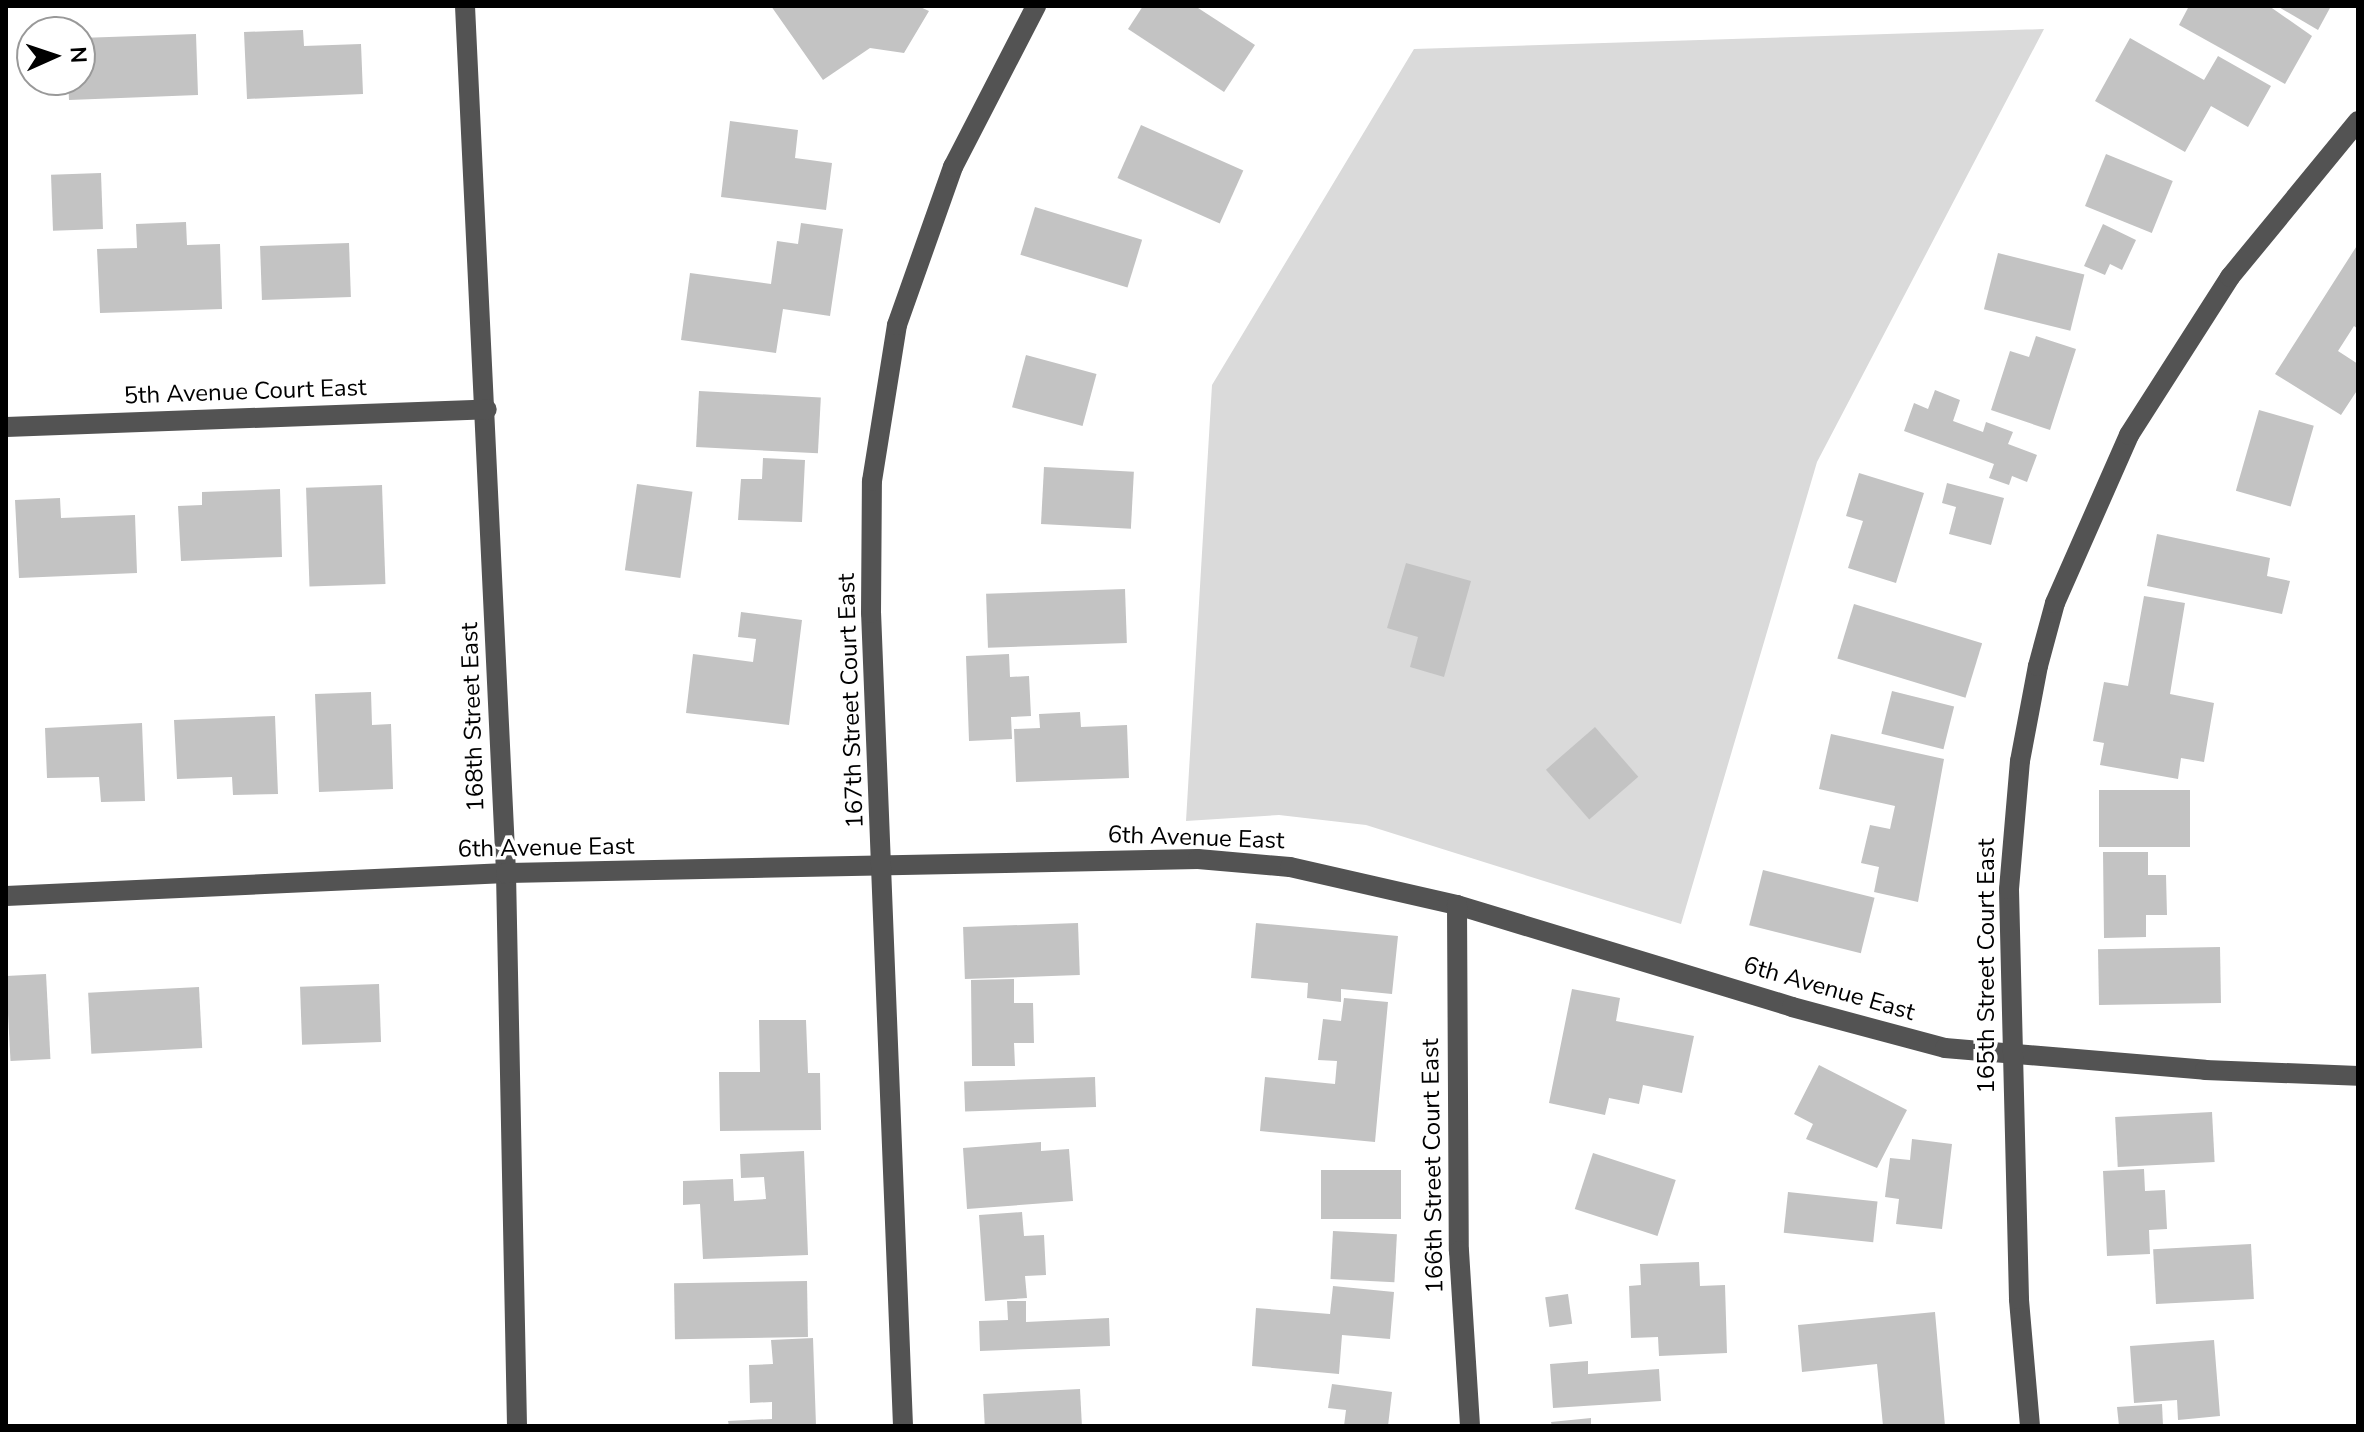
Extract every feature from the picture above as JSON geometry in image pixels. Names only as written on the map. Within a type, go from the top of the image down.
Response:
[{"type":"street","name":"168th Street East","points":[[465,6],[487,409],[506,873],[517,1426]]},
{"type":"street","name":"167th Street Court East","points":[[903,1426],[884,867],[871,613],[872,481],[897,325],[953,167],[1036,6]]},
{"type":"street","name":"165th Street Court East","points":[[2030,1426],[2019,1299],[2009,889],[2020,761],[2055,603],[2129,435],[2161,380],[2230,277],[2358,121]]},
{"type":"street","name":"5th Avenue Court East","points":[[6,427],[487,409]]},
{"type":"street","name":"6th Avenue East","points":[[6,896],[506,873],[1198,859],[1290,867],[1457,905],[1792,1007],[1945,1048],[2011,1056],[2358,1076]]},
{"type":"street","name":"166th Street Court East","points":[[1457,905],[1458,1220],[1470,1426]]},
{"type":"shaded area","points":[[2044,29],[1817,462],[1681,924],[1366,825],[1279,815],[1186,821],[1212,385],[1414,49]]},
{"type":"building","points":[[771,6],[918,6],[929,11],[904,53],[870,48],[823,80]]},
{"type":"building","points":[[1143,6],[1195,6],[1255,45],[1224,92],[1128,29]]},
{"type":"building","points":[[2189,6],[2269,6],[2312,36],[2285,84],[2179,25]]},
{"type":"building","points":[[2277,6],[2331,6],[2318,30]]},
{"type":"building","points":[[303,30],[304,46],[361,44],[363,94],[247,99],[244,32]]},
{"type":"building","points":[[196,34],[198,95],[69,100],[69,96],[96,96],[96,37]]},
{"type":"building","points":[[2130,38],[2204,80],[2218,56],[2271,86],[2248,127],[2211,106],[2185,152],[2095,101]]},
{"type":"building","points":[[730,121],[798,130],[795,158],[832,163],[826,210],[721,197]]},
{"type":"building","points":[[1141,125],[1243,171],[1220,224],[1117,178]]},
{"type":"building","points":[[2106,154],[2173,181],[2152,233],[2085,206]]},
{"type":"building","points":[[101,173],[103,229],[53,231],[51,175]]},
{"type":"building","points":[[1035,207],[1142,240],[1127,288],[1020,255]]},
{"type":"building","points":[[186,222],[187,245],[220,244],[222,309],[100,313],[97,249],[137,248],[136,224]]},
{"type":"building","points":[[801,223],[843,229],[830,316],[783,309],[776,353],[681,340],[690,273],[771,284],[777,241],[798,244]]},
{"type":"building","points":[[2103,224],[2136,240],[2122,270],[2110,264],[2105,275],[2084,266]]},
{"type":"building","points":[[349,243],[351,297],[262,300],[260,246]]},
{"type":"building","points":[[2358,244],[2358,329],[2354,326],[2338,351],[2358,364],[2358,389],[2341,415],[2275,374]]},
{"type":"building","points":[[1998,253],[2084,275],[2070,331],[1984,309]]},
{"type":"building","points":[[2036,336],[2076,349],[2050,430],[1991,410],[2010,351],[2029,357]]},
{"type":"building","points":[[1026,355],[1097,374],[1083,426],[1012,407]]},
{"type":"building","points":[[1935,390],[1960,400],[1953,421],[1983,432],[1986,422],[2013,432],[2008,444],[2037,455],[2027,482],[2012,476],[2009,485],[1989,478],[1994,464],[1904,431],[1914,403],[1928,409]]},
{"type":"building","points":[[699,391],[821,397],[818,453],[696,447]]},
{"type":"building","points":[[2259,410],[2314,426],[2291,506],[2236,491]]},
{"type":"building","points":[[763,458],[805,460],[802,522],[738,520],[741,479],[762,479]]},
{"type":"building","points":[[1044,467],[1134,472],[1131,529],[1041,524]]},
{"type":"building","points":[[1859,473],[1924,493],[1896,583],[1848,568],[1863,521],[1846,516]]},
{"type":"building","points":[[1947,483],[2004,498],[1991,545],[1949,534],[1956,507],[1942,503]]},
{"type":"building","points":[[637,484],[692,492],[680,578],[625,570]]},
{"type":"building","points":[[382,485],[385,584],[310,587],[306,488]]},
{"type":"building","points":[[280,489],[282,557],[181,561],[178,506],[202,505],[202,492]]},
{"type":"building","points":[[60,498],[61,518],[135,515],[137,573],[19,578],[15,500]]},
{"type":"building","points":[[2157,534],[2270,558],[2267,576],[2290,581],[2282,614],[2147,586]]},
{"type":"building","points":[[1406,563],[1471,581],[1444,677],[1410,667],[1418,637],[1387,628]]},
{"type":"building","points":[[1125,589],[1127,643],[988,648],[986,594]]},
{"type":"building","points":[[2144,596],[2185,603],[2170,694],[2214,703],[2204,762],[2181,758],[2178,779],[2100,765],[2104,743],[2093,741],[2104,682],[2128,686]]},
{"type":"building","points":[[1854,604],[1982,643],[1965,698],[1837,659]]},
{"type":"building","points":[[741,612],[802,620],[789,725],[686,713],[693,654],[753,662],[756,639],[738,637]]},
{"type":"building","points":[[1009,654],[1010,677],[1029,676],[1031,716],[1011,717],[1012,739],[969,741],[966,656]]},
{"type":"building","points":[[1892,691],[1954,706],[1943,749],[1881,734]]},
{"type":"building","points":[[371,692],[372,725],[391,724],[393,789],[319,792],[315,694]]},
{"type":"building","points":[[1080,712],[1081,727],[1127,725],[1129,778],[1016,782],[1014,729],[1040,728],[1039,714]]},
{"type":"building","points":[[275,716],[278,794],[233,795],[232,777],[177,779],[174,720]]},
{"type":"building","points":[[142,723],[145,801],[101,802],[99,777],[47,778],[45,728]]},
{"type":"building","points":[[1595,727],[1638,777],[1589,819],[1546,770]]},
{"type":"building","points":[[1831,734],[1944,759],[1918,902],[1874,892],[1879,867],[1861,863],[1870,825],[1890,829],[1895,806],[1819,789]]},
{"type":"building","points":[[2099,790],[2190,790],[2190,847],[2099,847]]},
{"type":"building","points":[[2103,852],[2148,852],[2148,875],[2166,875],[2167,915],[2146,915],[2146,937],[2104,938]]},
{"type":"building","points":[[1763,870],[1875,898],[1861,953],[1749,925]]},
{"type":"building","points":[[1078,923],[1080,975],[965,979],[963,927]]},
{"type":"building","points":[[1256,923],[1398,936],[1392,994],[1341,989],[1341,1002],[1307,998],[1308,983],[1251,978]]},
{"type":"building","points":[[2220,947],[2221,1003],[2099,1005],[2098,949]]},
{"type":"building","points":[[46,974],[50,1059],[11,1061],[6,976]]},
{"type":"building","points":[[1014,979],[1014,1003],[1033,1003],[1034,1043],[1014,1043],[1015,1066],[972,1066],[971,980]]},
{"type":"building","points":[[379,984],[381,1042],[302,1045],[300,987]]},
{"type":"building","points":[[199,987],[202,1048],[91,1054],[88,993]]},
{"type":"building","points":[[1572,989],[1620,998],[1616,1021],[1694,1036],[1682,1093],[1643,1085],[1639,1104],[1609,1098],[1605,1115],[1549,1103]]},
{"type":"building","points":[[1344,998],[1388,1002],[1375,1142],[1260,1131],[1265,1077],[1335,1084],[1337,1061],[1318,1060],[1323,1019],[1341,1021]]},
{"type":"building","points":[[759,1020],[806,1020],[808,1073],[820,1073],[821,1130],[720,1131],[719,1072],[760,1072]]},
{"type":"building","points":[[1819,1065],[1907,1110],[1877,1168],[1806,1139],[1813,1124],[1794,1114]]},
{"type":"building","points":[[1095,1077],[1096,1107],[965,1112],[964,1082]]},
{"type":"building","points":[[2212,1112],[2215,1162],[2118,1167],[2115,1117]]},
{"type":"building","points":[[1912,1139],[1952,1144],[1942,1229],[1896,1224],[1899,1199],[1885,1197],[1890,1158],[1910,1160]]},
{"type":"building","points":[[1041,1142],[1041,1151],[1069,1149],[1073,1201],[967,1209],[963,1148]]},
{"type":"building","points":[[804,1151],[808,1255],[703,1259],[700,1204],[683,1205],[683,1181],[733,1179],[734,1201],[766,1199],[764,1177],[741,1178],[740,1154]]},
{"type":"building","points":[[1593,1153],[1676,1180],[1658,1236],[1575,1209]]},
{"type":"building","points":[[2144,1169],[2145,1191],[2165,1190],[2167,1229],[2149,1230],[2150,1254],[2107,1256],[2103,1171]]},
{"type":"building","points":[[1321,1170],[1401,1170],[1401,1219],[1321,1219]]},
{"type":"building","points":[[1788,1192],[1878,1201],[1873,1242],[1784,1233]]},
{"type":"building","points":[[1022,1212],[1024,1236],[1044,1235],[1046,1275],[1025,1276],[1027,1298],[985,1301],[979,1215]]},
{"type":"building","points":[[1333,1231],[1397,1234],[1394,1282],[1330,1279]]},
{"type":"building","points":[[2251,1244],[2254,1299],[2156,1304],[2153,1249]]},
{"type":"building","points":[[1699,1262],[1700,1286],[1725,1285],[1727,1353],[1659,1356],[1658,1337],[1631,1338],[1629,1286],[1641,1285],[1640,1264]]},
{"type":"building","points":[[807,1281],[808,1337],[675,1339],[674,1283]]},
{"type":"building","points":[[1333,1286],[1394,1292],[1390,1339],[1342,1335],[1339,1374],[1252,1366],[1256,1308],[1330,1314]]},
{"type":"building","points":[[1568,1294],[1572,1324],[1549,1327],[1545,1297]]},
{"type":"building","points":[[1007,1301],[1026,1301],[1026,1322],[1109,1318],[1110,1346],[980,1351],[979,1321],[1008,1320]]},
{"type":"building","points":[[1935,1312],[1945,1426],[1883,1426],[1877,1364],[1802,1372],[1798,1325]]},
{"type":"building","points":[[813,1338],[816,1426],[729,1426],[728,1421],[772,1419],[772,1402],[750,1403],[749,1365],[773,1364],[771,1340]]},
{"type":"building","points":[[2214,1340],[2220,1416],[2178,1420],[2177,1400],[2134,1403],[2130,1346]]},
{"type":"building","points":[[1588,1361],[1588,1374],[1659,1369],[1661,1401],[1553,1408],[1550,1364]]},
{"type":"building","points":[[1332,1384],[1392,1392],[1388,1426],[1344,1426],[1346,1410],[1328,1408]]},
{"type":"building","points":[[1080,1389],[1082,1426],[985,1426],[983,1394]]},
{"type":"building","points":[[2162,1404],[2163,1426],[2119,1426],[2117,1407]]},
{"type":"building","points":[[1591,1418],[1591,1426],[1552,1426],[1551,1422]]}]
